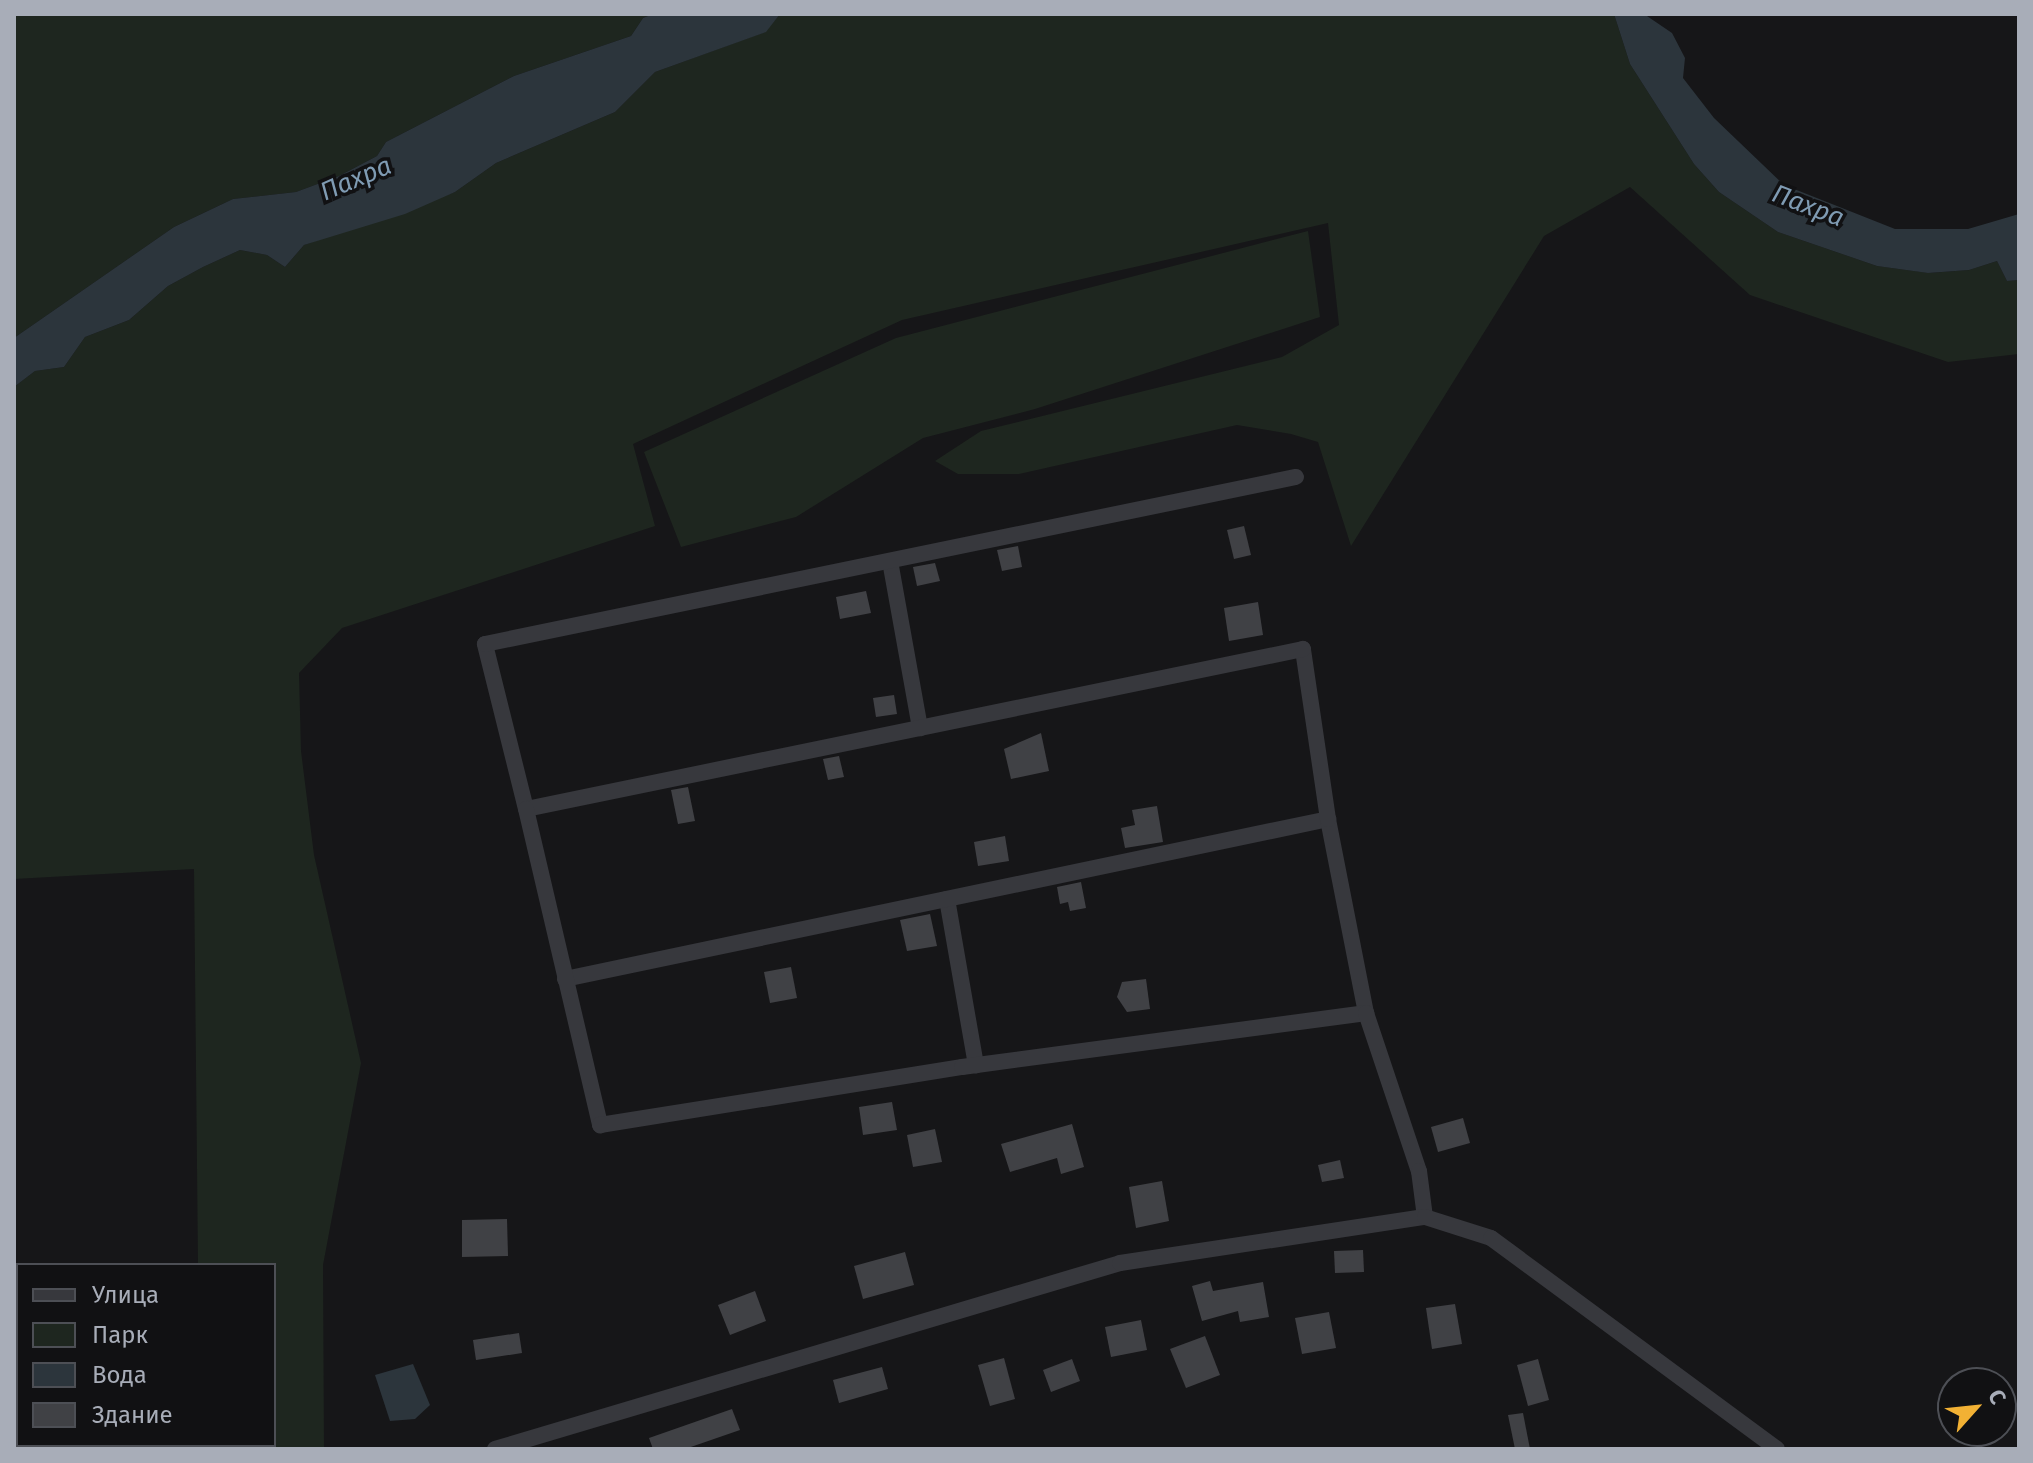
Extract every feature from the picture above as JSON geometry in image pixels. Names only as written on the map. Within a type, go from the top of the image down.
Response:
[{"type":"street","points":[[1296,477],[485,644],[600,1125],[976,1066],[1366,1013]]},
{"type":"street","points":[[890,561],[920,728]]},
{"type":"street","points":[[526,809],[1303,649],[1328,819],[1366,1013],[1419,1171],[1425,1217]]},
{"type":"street","points":[[565,979],[1328,819]]},
{"type":"street","points":[[947,899],[976,1066]]},
{"type":"street","points":[[495,1449],[1120,1263],[1425,1217],[1491,1238],[1777,1449]]},
{"type":"green space","points":[[14,14],[653,14],[643,18],[631,36],[514,76],[386,142],[377,156],[339,176],[296,192],[233,199],[174,227],[14,338]]},
{"type":"green space","points":[[780,14],[1614,14],[1630,64],[1694,164],[1719,192],[1778,232],[1877,266],[1929,273],[1969,270],[1997,261],[2007,281],[2019,280],[2019,354],[1948,362],[1750,295],[1630,187],[1544,236],[1351,546],[1318,442],[1291,434],[1237,425],[1019,474],[958,474],[935,461],[981,431],[1282,357],[1339,325],[1328,223],[902,320],[633,444],[655,526],[342,628],[299,673],[301,751],[314,855],[361,1063],[323,1265],[324,1449],[199,1449],[276,1447],[276,1263],[198,1263],[194,869],[14,879],[14,387],[35,371],[64,367],[85,337],[129,320],[168,286],[203,267],[240,250],[267,255],[285,267],[304,245],[455,192],[496,163],[615,112],[655,72],[765,32]]},
{"type":"green space","points":[[1308,231],[1320,317],[1035,409],[923,438],[796,517],[681,547],[644,452],[896,338]]},
{"type":"water","name":"Пахра","points":[[653,14],[780,14],[766,32],[655,72],[615,112],[496,163],[455,192],[405,214],[304,245],[285,267],[267,255],[240,250],[203,267],[168,286],[129,320],[85,337],[64,367],[35,371],[14,387],[14,338],[174,227],[233,199],[296,192],[339,176],[377,156],[386,142],[514,76],[631,36],[643,18]]},
{"type":"water","name":"Пахра","points":[[1614,14],[1644,14],[1672,33],[1685,58],[1683,78],[1714,118],[1784,185],[1895,229],[1968,229],[2019,214],[2019,280],[2007,281],[1997,261],[1969,270],[1928,273],[1877,266],[1778,232],[1719,192],[1694,164],[1630,64]]},
{"type":"water","points":[[413,1364],[430,1405],[415,1419],[390,1421],[375,1375]]},
{"type":"building","points":[[1244,526],[1251,555],[1234,559],[1227,530]]},
{"type":"building","points":[[1018,546],[1022,567],[1002,571],[997,550]]},
{"type":"building","points":[[935,563],[940,581],[917,586],[913,567]]},
{"type":"building","points":[[866,591],[871,613],[840,619],[836,597]]},
{"type":"building","points":[[1258,602],[1263,635],[1229,641],[1224,608]]},
{"type":"building","points":[[894,695],[897,714],[876,717],[873,698]]},
{"type":"building","points":[[1041,733],[1049,771],[1011,779],[1004,749]]},
{"type":"building","points":[[839,756],[844,777],[828,780],[823,759]]},
{"type":"building","points":[[688,787],[695,821],[678,824],[671,790]]},
{"type":"building","points":[[1157,806],[1163,842],[1125,848],[1121,828],[1135,825],[1132,810]]},
{"type":"building","points":[[1005,836],[1009,861],[978,866],[974,842]]},
{"type":"building","points":[[1081,882],[1086,908],[1070,911],[1068,902],[1060,904],[1057,887]]},
{"type":"building","points":[[930,914],[937,946],[907,951],[900,920]]},
{"type":"building","points":[[791,967],[797,998],[770,1003],[764,972]]},
{"type":"building","points":[[1146,979],[1150,1009],[1127,1012],[1117,997],[1122,982]]},
{"type":"building","points":[[892,1102],[897,1130],[863,1135],[859,1107]]},
{"type":"building","points":[[1463,1118],[1470,1143],[1438,1152],[1431,1127]]},
{"type":"building","points":[[1072,1124],[1084,1167],[1061,1174],[1057,1158],[1010,1172],[1001,1144]]},
{"type":"building","points":[[935,1129],[942,1162],[913,1167],[907,1135]]},
{"type":"building","points":[[1340,1160],[1344,1178],[1322,1182],[1318,1165]]},
{"type":"building","points":[[1162,1181],[1169,1221],[1136,1228],[1129,1187]]},
{"type":"building","points":[[507,1219],[508,1256],[462,1257],[462,1220]]},
{"type":"building","points":[[1363,1250],[1364,1272],[1335,1273],[1334,1251]]},
{"type":"building","points":[[905,1252],[914,1285],[863,1299],[854,1266]]},
{"type":"building","points":[[1210,1281],[1213,1291],[1263,1282],[1269,1317],[1240,1322],[1238,1311],[1202,1321],[1192,1286]]},
{"type":"building","points":[[755,1291],[766,1321],[730,1335],[718,1305]]},
{"type":"building","points":[[1455,1304],[1462,1344],[1432,1349],[1426,1308]]},
{"type":"building","points":[[1329,1312],[1336,1348],[1302,1354],[1295,1318]]},
{"type":"building","points":[[1141,1320],[1147,1350],[1111,1357],[1105,1327]]},
{"type":"building","points":[[519,1333],[522,1353],[476,1360],[473,1340]]},
{"type":"building","points":[[1205,1336],[1220,1375],[1186,1388],[1170,1349]]},
{"type":"building","points":[[1004,1358],[1015,1399],[990,1406],[978,1365]]},
{"type":"building","points":[[1072,1359],[1080,1381],[1051,1392],[1043,1370]]},
{"type":"building","points":[[1538,1359],[1549,1400],[1528,1406],[1517,1365]]},
{"type":"building","points":[[882,1367],[888,1389],[839,1403],[833,1380]]},
{"type":"building","points":[[732,1409],[740,1430],[685,1449],[653,1449],[649,1438]]},
{"type":"building","points":[[1523,1413],[1530,1449],[1515,1449],[1508,1415]]}]
